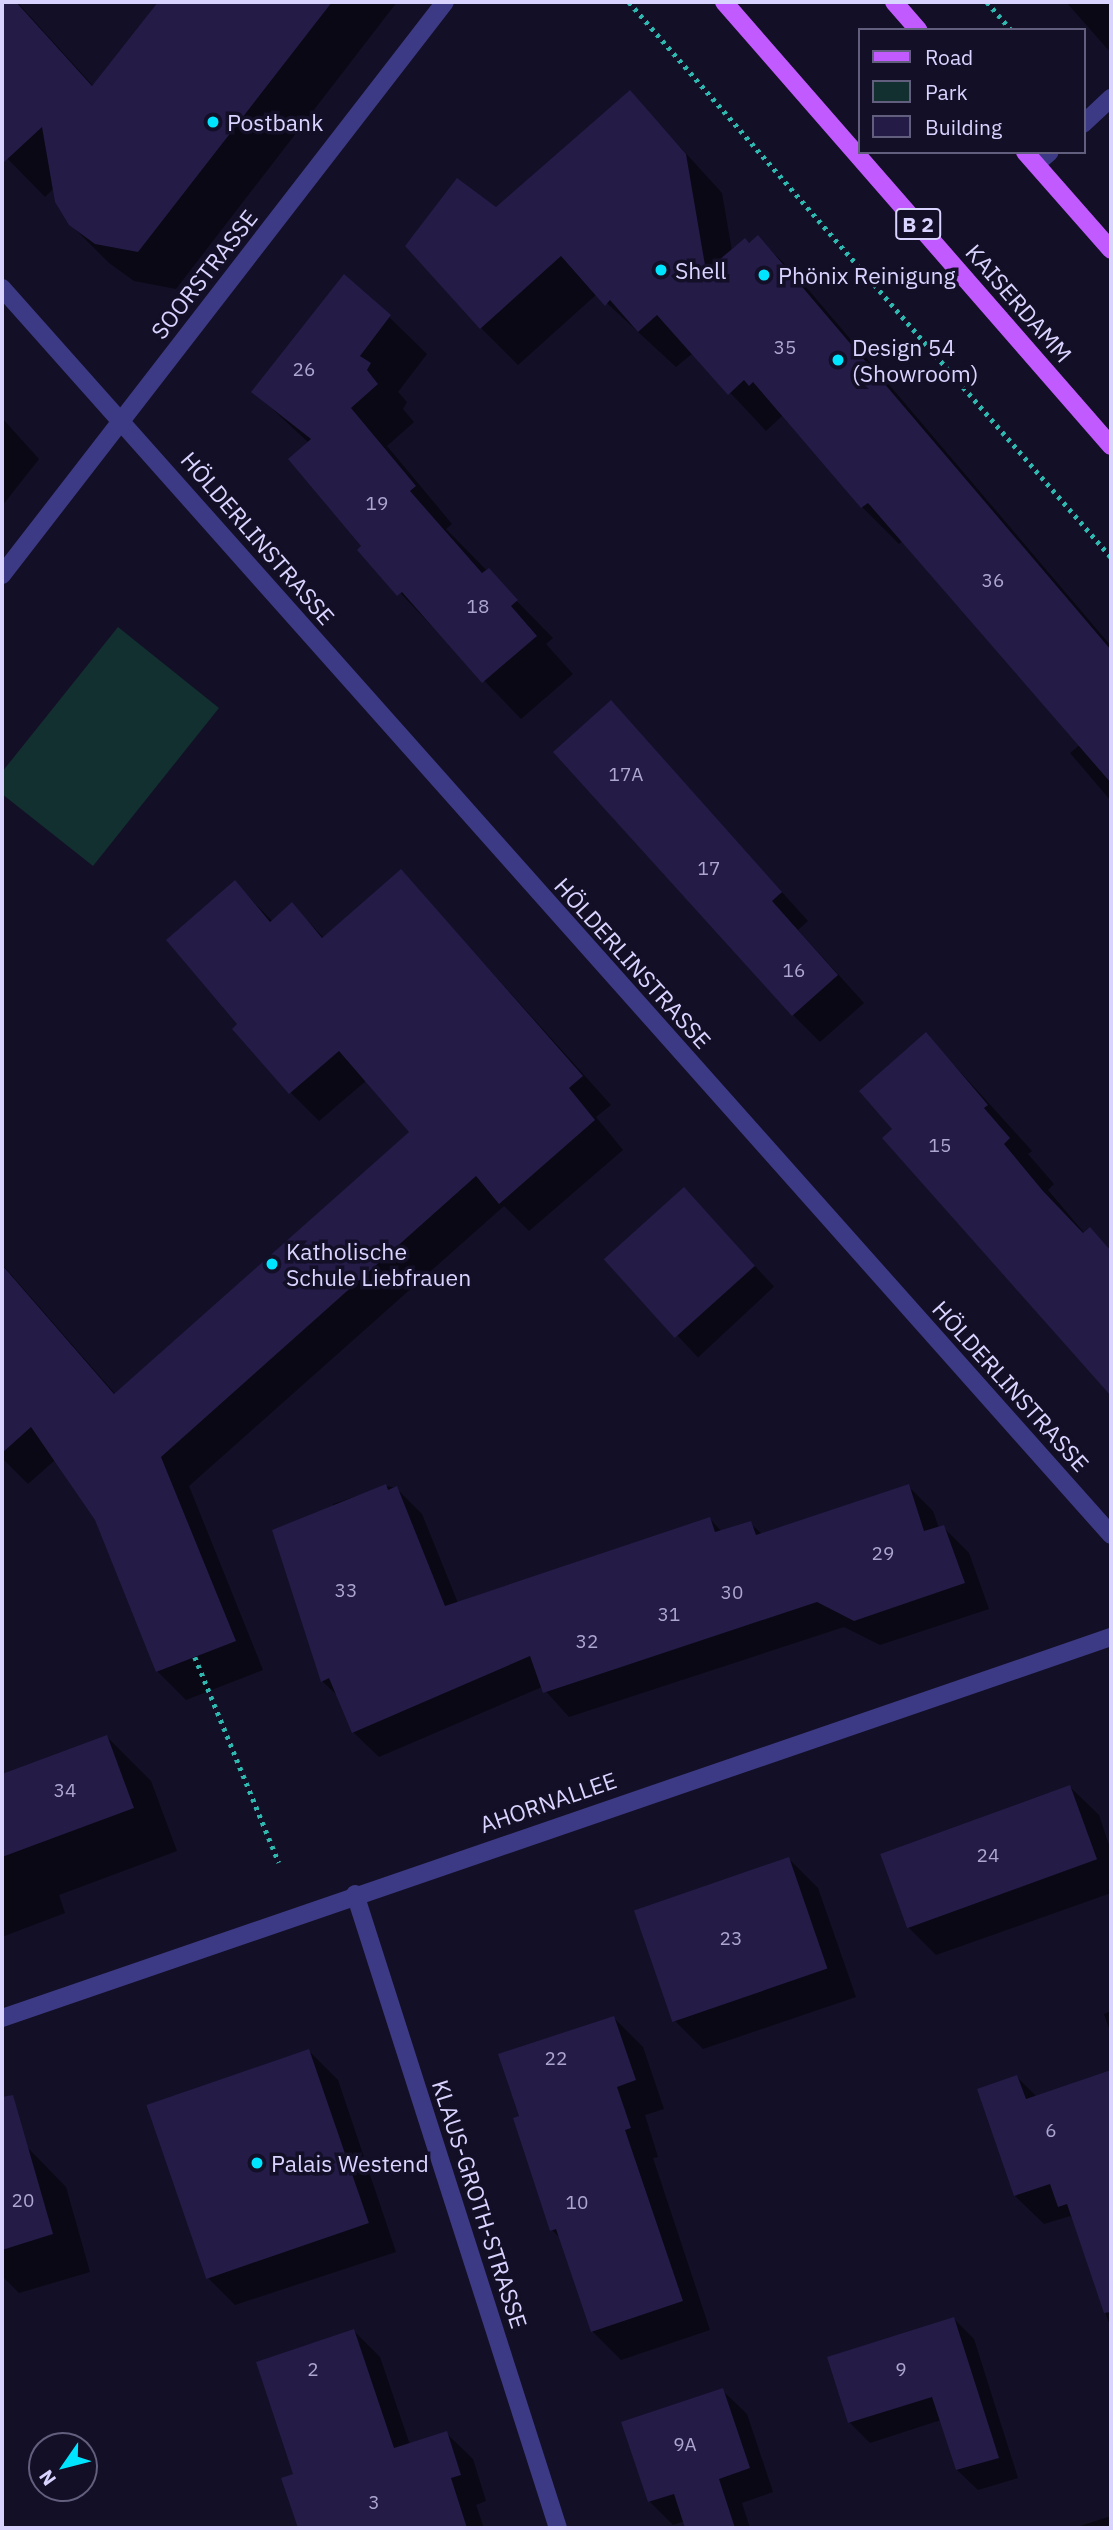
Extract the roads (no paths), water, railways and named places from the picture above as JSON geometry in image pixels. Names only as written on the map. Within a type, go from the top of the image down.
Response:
[{"type":"main road","name":"KAISERDAMM","points":[[724,2],[1111,446]]},
{"type":"main road","points":[[894,2],[916,28]]},
{"type":"main road","points":[[1037,156],[1111,250]]},
{"type":"street","name":"SOORSTRASSE","points":[[2,575],[445,2]]},
{"type":"street","points":[[1085,122],[1111,98]]},
{"type":"street","name":"HÖLDERLINSTRASSE","points":[[2,288],[122,420],[461,808],[1111,1535]]},
{"type":"street","name":"AHORNALLEE","points":[[2,2018],[355,1894],[1111,1637]]},
{"type":"street","name":"KLAUS-GROTH-STRASSE","points":[[355,1894],[558,2528]]},
{"type":"place","name":"Postbank","points":[[213,122]]},
{"type":"place","name":"Shell","points":[[661,270]]},
{"type":"place","name":"Phönix Reinigung","points":[[764,275]]},
{"type":"place","name":"Design 54 (Showroom)","points":[[838,360]]},
{"type":"place","name":"Katholische Schule Liebfrauen","points":[[272,1264]]},
{"type":"place","name":"Palais Westend","points":[[257,2163]]}]
